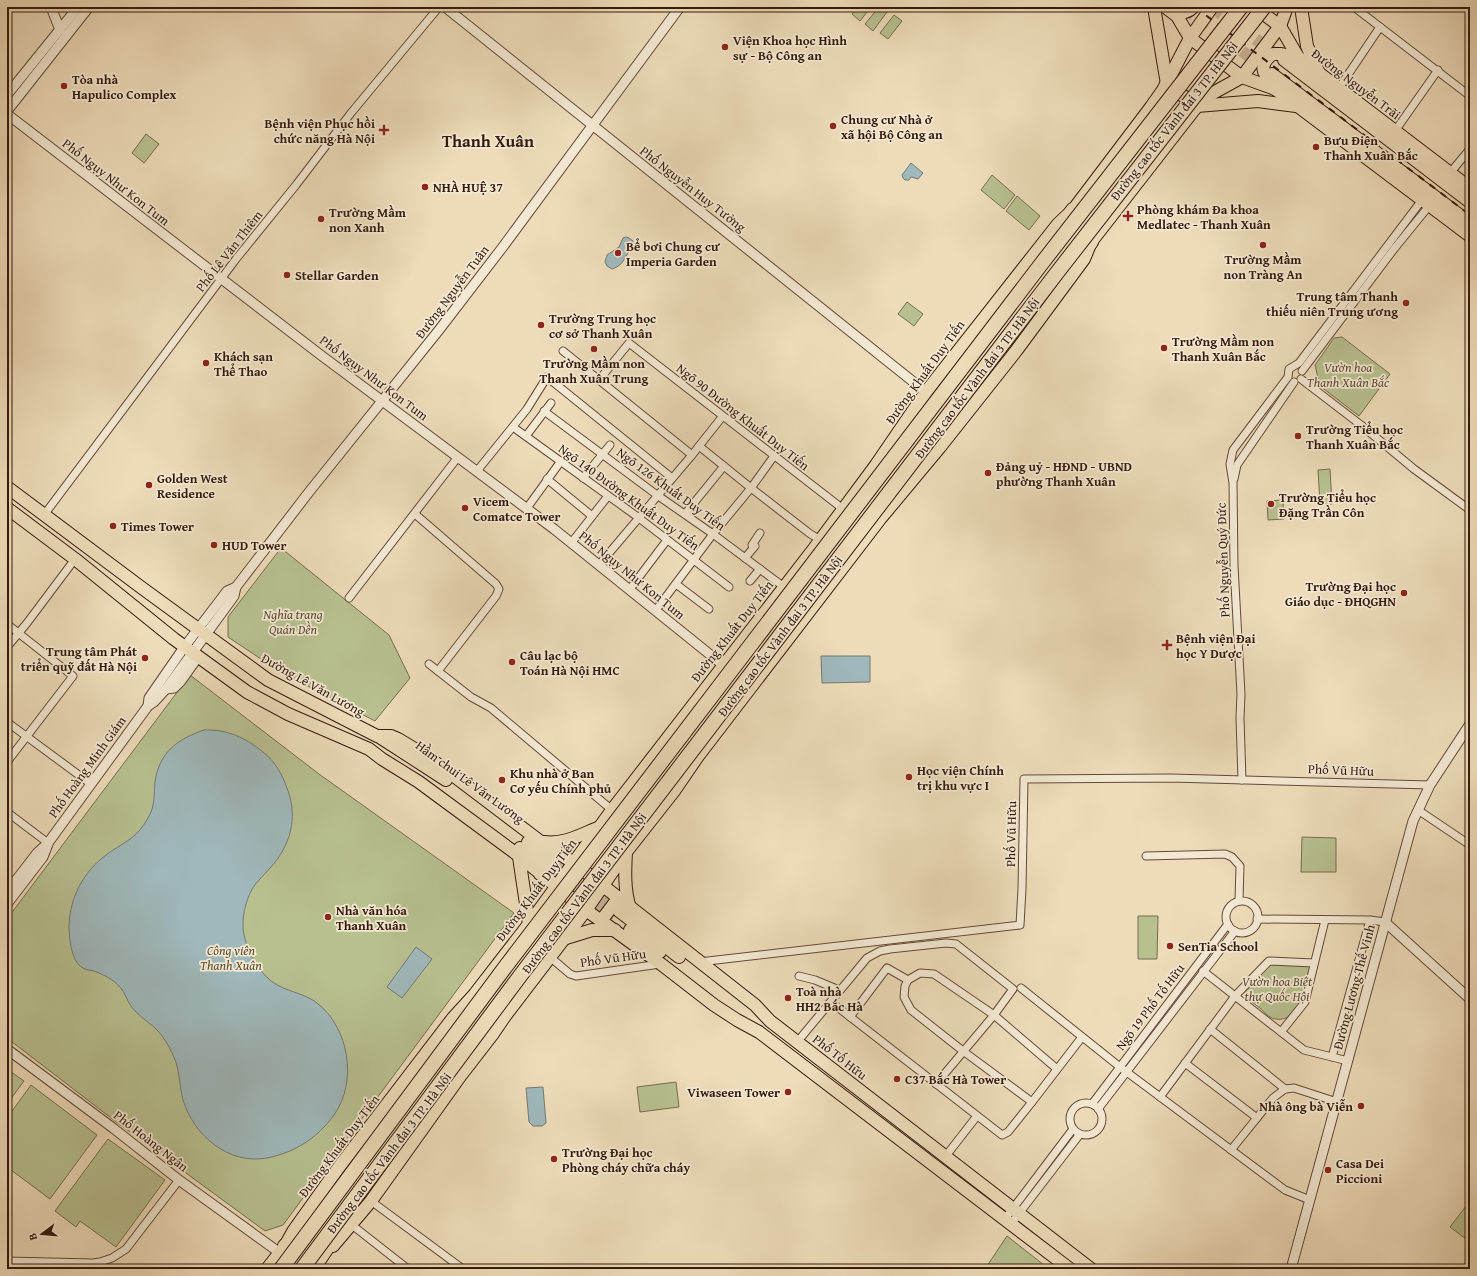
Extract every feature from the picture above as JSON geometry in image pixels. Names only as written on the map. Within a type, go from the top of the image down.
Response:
[{"type":"highway","name":"Đường cao tốc Vành đai 3 TP. Hà Nội","points":[[281,1269],[820,546],[1241,7]]},
{"type":"highway","name":"Đường cao tốc Vành đai 3 TP. Hà Nội","points":[[302,1269],[520,976],[580,909],[1056,274],[1264,7]]},
{"type":"highway","points":[[820,546],[1060,230],[1073,210]]},
{"type":"highway","points":[[839,565],[945,430],[1079,254],[1091,242]]},
{"type":"highway","points":[[314,1266],[399,1149],[580,909]]},
{"type":"highway","points":[[282,1250],[299,1235],[442,1043],[506,966]]},
{"type":"main road","points":[[1154,7],[1167,84],[1197,106],[1258,101],[1298,107]]},
{"type":"main road","points":[[1165,7],[1182,10]]},
{"type":"main road","points":[[1182,10],[1179,14],[1191,10],[1194,7]]},
{"type":"main road","name":"Đường Khuất Duy Tiến","points":[[268,1269],[344,1161],[453,1018],[474,995],[529,924],[612,810],[723,665],[784,587],[820,546],[842,509],[876,465],[926,392],[1053,230],[1073,210],[1146,114],[1167,84],[1190,38],[1212,7]]},
{"type":"main road","name":"Đường Nguyễn Trãi","points":[[1254,7],[1280,26],[1298,57],[1470,188]]},
{"type":"main road","points":[[314,1266],[327,1254],[371,1201],[444,1098],[563,939],[580,909],[603,885],[839,565],[1016,351],[1084,259],[1091,242],[1197,106],[1213,93],[1242,77],[1280,26],[1287,7]]},
{"type":"main road","points":[[1300,7],[1307,46],[1318,72]]},
{"type":"main road","points":[[1182,10],[1190,38],[1242,77],[1275,89]]},
{"type":"main road","points":[[1298,57],[1276,53],[1271,55],[1266,61],[1262,67],[1263,72],[1275,89],[1470,236]]},
{"type":"main road","points":[[1284,60],[1470,202]]},
{"type":"main road","points":[[1272,74],[1470,223]]},
{"type":"main road","name":"Đường Lê Văn Lương","points":[[7,487],[268,680],[377,736],[390,736],[398,739],[423,754],[541,842],[574,863]]},
{"type":"main road","points":[[7,508],[75,559],[188,654],[264,702],[340,738],[370,749],[382,759],[441,797],[557,887]]},
{"type":"main road","points":[[820,546],[839,565]]},
{"type":"main road","points":[[671,733],[678,749],[691,755],[698,756]]},
{"type":"main road","name":"Hầm chui Lê Văn Lương","points":[[370,749],[381,751],[390,755],[418,772],[542,858],[446,780],[377,736]]},
{"type":"main road","points":[[657,751],[674,757],[686,774]]},
{"type":"main road","points":[[541,842],[562,842],[601,826]]},
{"type":"main road","points":[[540,874],[557,852]]},
{"type":"main road","points":[[563,939],[592,930],[619,916],[628,900],[626,884],[626,852]]},
{"type":"main road","points":[[519,857],[529,924]]},
{"type":"main road","name":"Phố Tố Hữu","points":[[574,863],[619,897],[619,916],[662,964],[720,1009],[759,1032],[1070,1269]]},
{"type":"main road","name":"Phố Tố Hữu","points":[[557,887],[580,909],[601,920],[619,916],[698,962],[755,1005],[770,1021],[798,1041],[945,1157],[1091,1269]]},
{"type":"main road","points":[[601,920],[619,897]]},
{"type":"main road","points":[[619,916],[751,1011],[770,1021]]},
{"type":"main road","points":[[619,916],[746,1018],[759,1032]]},
{"type":"main road","points":[[474,995],[505,1016]]},
{"type":"street","points":[[51,7],[60,30]]},
{"type":"street","points":[[7,95],[78,7]]},
{"type":"street","points":[[7,111],[89,7]]},
{"type":"street","name":"Phố Lê Văn Thiêm","points":[[44,514],[221,279],[351,113],[439,7]]},
{"type":"street","name":"Phố Nguyễn Huy Tưởng","points":[[445,7],[926,392]]},
{"type":"street","name":"Đường Nguyễn Tuân","points":[[202,631],[215,622],[234,596],[236,587],[309,492],[383,402],[502,248],[680,7]]},
{"type":"street","points":[[1354,7],[1470,96]]},
{"type":"street","points":[[1339,88],[1380,27]]},
{"type":"street","points":[[1395,131],[1438,70]]},
{"type":"street","name":"Phố Ngụy Như Kon Tum","points":[[7,114],[383,402],[572,542],[723,665]]},
{"type":"street","points":[[1450,173],[1470,149]]},
{"type":"street","points":[[1234,464],[1297,380],[1303,375],[1302,371],[1394,249],[1426,203]]},
{"type":"street","name":"Phố Nguyễn Quý Đức","points":[[1242,780],[1240,724],[1241,694],[1234,566],[1233,450],[1288,376],[1289,369],[1299,363],[1426,203]]},
{"type":"street","name":"Ngõ 90 Đường Khuất Duy Tiến","points":[[599,380],[629,343],[842,509]]},
{"type":"street","points":[[563,352],[692,454]]},
{"type":"street","points":[[1299,363],[1299,367],[1302,371]]},
{"type":"street","points":[[1288,376],[1290,380],[1297,380],[1361,425],[1414,469],[1470,510]]},
{"type":"street","points":[[477,471],[527,409],[547,377],[672,478]]},
{"type":"street","points":[[526,436],[551,403]]},
{"type":"street","name":"Ngõ 126 Khuất Duy Tiến","points":[[544,411],[784,587]]},
{"type":"street","points":[[599,565],[722,417]]},
{"type":"street","name":"Ngõ 140 Đường Khuất Duy Tiến","points":[[513,427],[639,518],[729,587]]},
{"type":"street","points":[[583,478],[610,445]]},
{"type":"street","points":[[699,446],[809,533],[820,546]]},
{"type":"street","points":[[656,610],[713,534],[751,488],[774,456]]},
{"type":"street","points":[[349,598],[458,457]]},
{"type":"street","points":[[527,508],[561,461]]},
{"type":"street","points":[[685,514],[724,466]]},
{"type":"street","points":[[547,479],[592,516]]},
{"type":"street","points":[[572,542],[608,496]]},
{"type":"street","points":[[415,514],[496,584],[498,589],[496,596],[438,671]]},
{"type":"street","points":[[745,558],[755,546],[752,545],[760,533]]},
{"type":"street","points":[[630,589],[667,540]]},
{"type":"street","points":[[7,647],[75,559]]},
{"type":"street","points":[[750,581],[760,569]]},
{"type":"street","points":[[676,584],[709,609]]},
{"type":"street","name":"Đường Nguyễn Tuân","points":[[188,654],[202,631],[208,616],[227,591],[236,587]]},
{"type":"street","points":[[208,616],[215,622]]},
{"type":"street","points":[[7,624],[73,676],[7,762]]},
{"type":"street","name":"Phố Hoàng Minh Giám","points":[[7,892],[37,853],[48,843],[148,706],[154,702],[166,688],[174,688],[188,654]]},
{"type":"street","name":"Phố Hoàng Minh Giám","points":[[148,706],[149,698],[188,654]]},
{"type":"street","points":[[429,664],[471,697],[491,708],[612,810]]},
{"type":"street","points":[[7,722],[91,784]]},
{"type":"street","name":"Đường Lương Thế Vinh","points":[[1292,1269],[1408,837],[1418,810],[1430,785],[1470,724]]},
{"type":"street","name":"Phố Vũ Hữu","points":[[698,962],[1020,925],[1024,779],[1171,778],[1430,785]]},
{"type":"street","points":[[1418,810],[1470,845]]},
{"type":"street","points":[[7,812],[48,843]]},
{"type":"street","name":"Phố Hoàng Minh Giám","points":[[7,904],[42,857],[48,843]]},
{"type":"street","points":[[1146,856],[1225,854],[1232,857],[1240,866],[1239,901]]},
{"type":"street","points":[[1245,901],[1255,908],[1257,920],[1251,930],[1243,932],[1235,931],[1228,924],[1226,912],[1234,903],[1245,901]]},
{"type":"street","points":[[1257,920],[1370,920],[1385,922],[1470,999]]},
{"type":"street","points":[[1281,1032],[1305,1002],[1325,920]]},
{"type":"street","points":[[1332,1057],[1370,920]]},
{"type":"street","name":"Ngõ 19 Phố Tố Hữu","points":[[1092,1104],[1228,924]]},
{"type":"street","name":"Ngõ 19 Phố Tố Hữu","points":[[1098,1109],[1235,931]]},
{"type":"street","points":[[798,1041],[867,958],[880,951],[946,943],[956,944],[1013,989],[994,1016],[936,1084]]},
{"type":"street","name":"Phố Vũ Hữu","points":[[550,957],[570,974],[576,976],[662,964]]},
{"type":"street","points":[[1160,1097],[1235,996],[1269,961],[1314,963]]},
{"type":"street","points":[[850,1017],[887,968],[908,980]]},
{"type":"street","points":[[1203,972],[1304,1050],[1348,1061]]},
{"type":"street","points":[[1032,1102],[911,1010],[904,997],[905,986],[908,980],[920,973],[934,974],[994,1016],[1057,1070]]},
{"type":"street","points":[[799,976],[815,980],[840,990]]},
{"type":"street","points":[[1020,988],[1126,1072],[1285,1190],[1310,1200]]},
{"type":"street","points":[[831,1002],[1002,1135],[1008,1132],[1082,1037]]},
{"type":"street","points":[[1210,1028],[1285,1089]]},
{"type":"street","name":"Phố Hoàng Ngân","points":[[7,1049],[113,1128],[179,1180],[282,1250]]},
{"type":"street","points":[[1185,1063],[1257,1118]]},
{"type":"street","points":[[1231,1150],[1274,1098],[1285,1089],[1294,1088],[1337,1102]]},
{"type":"street","points":[[1079,1104],[1092,1104],[1098,1109],[1101,1119],[1098,1129],[1090,1134],[1080,1134],[1073,1128],[1070,1118],[1073,1110],[1079,1104]]},
{"type":"street","points":[[945,1157],[977,1116]]},
{"type":"street","points":[[1016,1212],[1073,1128]]},
{"type":"street","points":[[1008,1222],[1080,1134]]},
{"type":"street","points":[[7,1262],[93,1263],[112,1258],[126,1249],[179,1180]]},
{"type":"street","points":[[371,1201],[463,1269]]},
{"type":"street","points":[[352,1225],[408,1269]]},
{"type":"green space","points":[[857,7],[871,7],[860,21],[852,14]]},
{"type":"green space","points":[[879,7],[887,12],[873,31],[865,24]]},
{"type":"green space","points":[[894,15],[902,21],[888,39],[880,33]]},
{"type":"green space","points":[[146,134],[159,144],[144,163],[132,153]]},
{"type":"green space","points":[[992,175],[1015,195],[1004,209],[981,190]]},
{"type":"green space","points":[[1017,196],[1040,216],[1029,230],[1006,211]]},
{"type":"green space","points":[[907,302],[923,314],[914,326],[898,314]]},
{"type":"green space","name":"Vườn hoa Thanh Xuân Bắc","points":[[1342,337],[1390,374],[1359,416],[1320,386],[1315,365],[1334,338]]},
{"type":"green space","points":[[1330,469],[1332,504],[1320,504],[1318,470]]},
{"type":"green space","points":[[1283,500],[1284,519],[1268,520],[1267,501]]},
{"type":"green space","name":"Nghĩa trang Quán Dền","points":[[281,548],[389,635],[410,678],[375,721],[279,671],[228,637],[228,617]]},
{"type":"green space","name":"Công viên Thanh Xuân","points":[[190,675],[319,774],[514,913],[283,1225],[265,1231],[111,1118],[7,1038],[7,919]]},
{"type":"green space","points":[[1302,837],[1336,838],[1336,872],[1301,872]]},
{"type":"green space","points":[[1138,916],[1158,916],[1157,959],[1138,959]]},
{"type":"green space","name":"Vườn hoa Biệt thự Quốc Hội","points":[[1269,961],[1310,966],[1307,986],[1301,1000],[1293,1012],[1284,1019],[1277,1019],[1269,1016],[1249,1000],[1243,988]]},
{"type":"green space","points":[[7,1069],[24,1081],[7,1104]]},
{"type":"green space","points":[[676,1082],[679,1107],[640,1112],[637,1087]]},
{"type":"green space","points":[[31,1085],[97,1135],[50,1199],[7,1167],[7,1118]]},
{"type":"green space","points":[[108,1139],[165,1180],[116,1247],[80,1221],[76,1227],[55,1211]]},
{"type":"green space","points":[[1470,1201],[1470,1242],[1450,1227]]},
{"type":"green space","points":[[1007,1236],[1049,1269],[985,1269]]},
{"type":"water","points":[[911,163],[923,173],[918,179],[911,177],[909,180],[905,180],[902,175]]},
{"type":"water","name":"Bể bơi Chung cư Imperia Garden","points":[[626,237],[633,241],[633,246],[622,263],[612,269],[607,266],[605,262],[607,255],[619,247],[623,238]]},
{"type":"water","points":[[821,656],[870,656],[870,682],[822,683]]},
{"type":"water","points":[[204,730],[221,731],[236,735],[250,743],[272,760],[284,780],[291,801],[292,821],[290,831],[278,859],[252,889],[243,917],[244,935],[252,957],[266,977],[279,986],[313,1000],[328,1014],[337,1026],[343,1040],[346,1056],[348,1071],[346,1087],[334,1115],[320,1131],[305,1143],[287,1152],[267,1158],[253,1159],[239,1157],[215,1145],[204,1136],[188,1113],[183,1100],[175,1060],[164,1038],[134,1009],[117,984],[102,974],[84,969],[79,965],[73,955],[70,942],[69,925],[72,904],[75,895],[85,877],[98,861],[135,835],[144,824],[152,808],[157,772],[165,755],[178,742]]},
{"type":"water","points":[[416,947],[432,959],[402,998],[387,987]]},
{"type":"water","points":[[543,1087],[546,1123],[542,1126],[533,1126],[529,1122],[526,1088]]},
{"type":"tunnel","points":[[1212,7],[1273,52]]},
{"type":"tunnel","points":[[1184,8],[1262,66]]},
{"type":"tunnel","points":[[544,854],[616,909]]},
{"type":"tunnel","points":[[539,862],[614,917]]},
{"type":"railway","points":[[1195,7],[1470,215]]},
{"type":"place","name":"Viện Khoa học Hình sự - Bộ Công an","points":[[725,47]]},
{"type":"place","name":"Tòa nhà Hapulico Complex","points":[[64,86]]},
{"type":"place","name":"Chung cư Nhà ở xã hội Bộ Công an","points":[[833,126]]},
{"type":"place","name":"Bệnh viện Phục hồi chức năng Hà Nội","points":[[384,130]]},
{"type":"place","name":"Bưu Điện Thanh Xuân Bắc","points":[[1316,147]]},
{"type":"place","name":"NHÀ HUỆ 37","points":[[425,187]]},
{"type":"place","name":"Phòng khám Đa khoa Medlatec - Thanh Xuân","points":[[1128,216]]},
{"type":"place","name":"Trường Mầm non Xanh","points":[[321,219]]},
{"type":"place","name":"Trường Mầm non Tràng An","points":[[1263,245]]},
{"type":"place","name":"Bể bơi Chung cư Imperia Garden","points":[[618,253]]},
{"type":"place","name":"Stellar Garden","points":[[287,275]]},
{"type":"place","name":"Trung tâm Thanh thiếu niên Trung ương","points":[[1406,303]]},
{"type":"place","name":"Trường Trung học cơ sở Thanh Xuân","points":[[541,325]]},
{"type":"place","name":"Trường Mầm non Thanh Xuân Bắc","points":[[1164,348]]},
{"type":"place","name":"Trường Mầm non Thanh Xuân Trung","points":[[594,349]]},
{"type":"place","name":"Khách sạn Thể Thao","points":[[206,363]]},
{"type":"place","name":"Trường Tiểu học Thanh Xuân Bắc","points":[[1298,436]]},
{"type":"place","name":"Đảng uỷ - HĐND - UBND phường Thanh Xuân","points":[[988,473]]},
{"type":"place","name":"Golden West Residence","points":[[149,485]]},
{"type":"place","name":"Trường Tiểu học Đặng Trần Côn","points":[[1271,504]]},
{"type":"place","name":"Vicem Comatce Tower","points":[[465,508]]},
{"type":"place","name":"Times Tower","points":[[113,526]]},
{"type":"place","name":"HUD Tower","points":[[214,545]]},
{"type":"place","name":"Trường Đại học Giáo dục - ĐHQGHN","points":[[1404,593]]},
{"type":"place","name":"Bệnh viện Đại học Y Dược","points":[[1167,645]]},
{"type":"place","name":"Trung tâm Phát triển quỹ đất Hà Nội","points":[[145,658]]},
{"type":"place","name":"Câu lạc bộ Toán Hà Nội HMC","points":[[512,662]]},
{"type":"place","name":"Học viện Chính trị khu vực I","points":[[909,777]]},
{"type":"place","name":"Khu nhà ở Ban Cơ yếu Chính phủ","points":[[502,780]]},
{"type":"place","name":"Nhà văn hóa Thanh Xuân","points":[[328,917]]},
{"type":"place","name":"SenTia School","points":[[1170,946]]},
{"type":"place","name":"Toà nhà HH2 Bắc Hà","points":[[788,998]]},
{"type":"place","name":"C37 Bắc Hà Tower","points":[[897,1079]]},
{"type":"place","name":"Viwaseen Tower","points":[[788,1092]]},
{"type":"place","name":"Nhà ông bà Viễn","points":[[1361,1106]]},
{"type":"place","name":"Trường Đại học Phòng cháy chữa cháy","points":[[554,1159]]},
{"type":"place","name":"Casa Dei Piccioni","points":[[1328,1170]]},
{"type":"district","name":"Thanh Xuân","points":[[488,140]]}]
